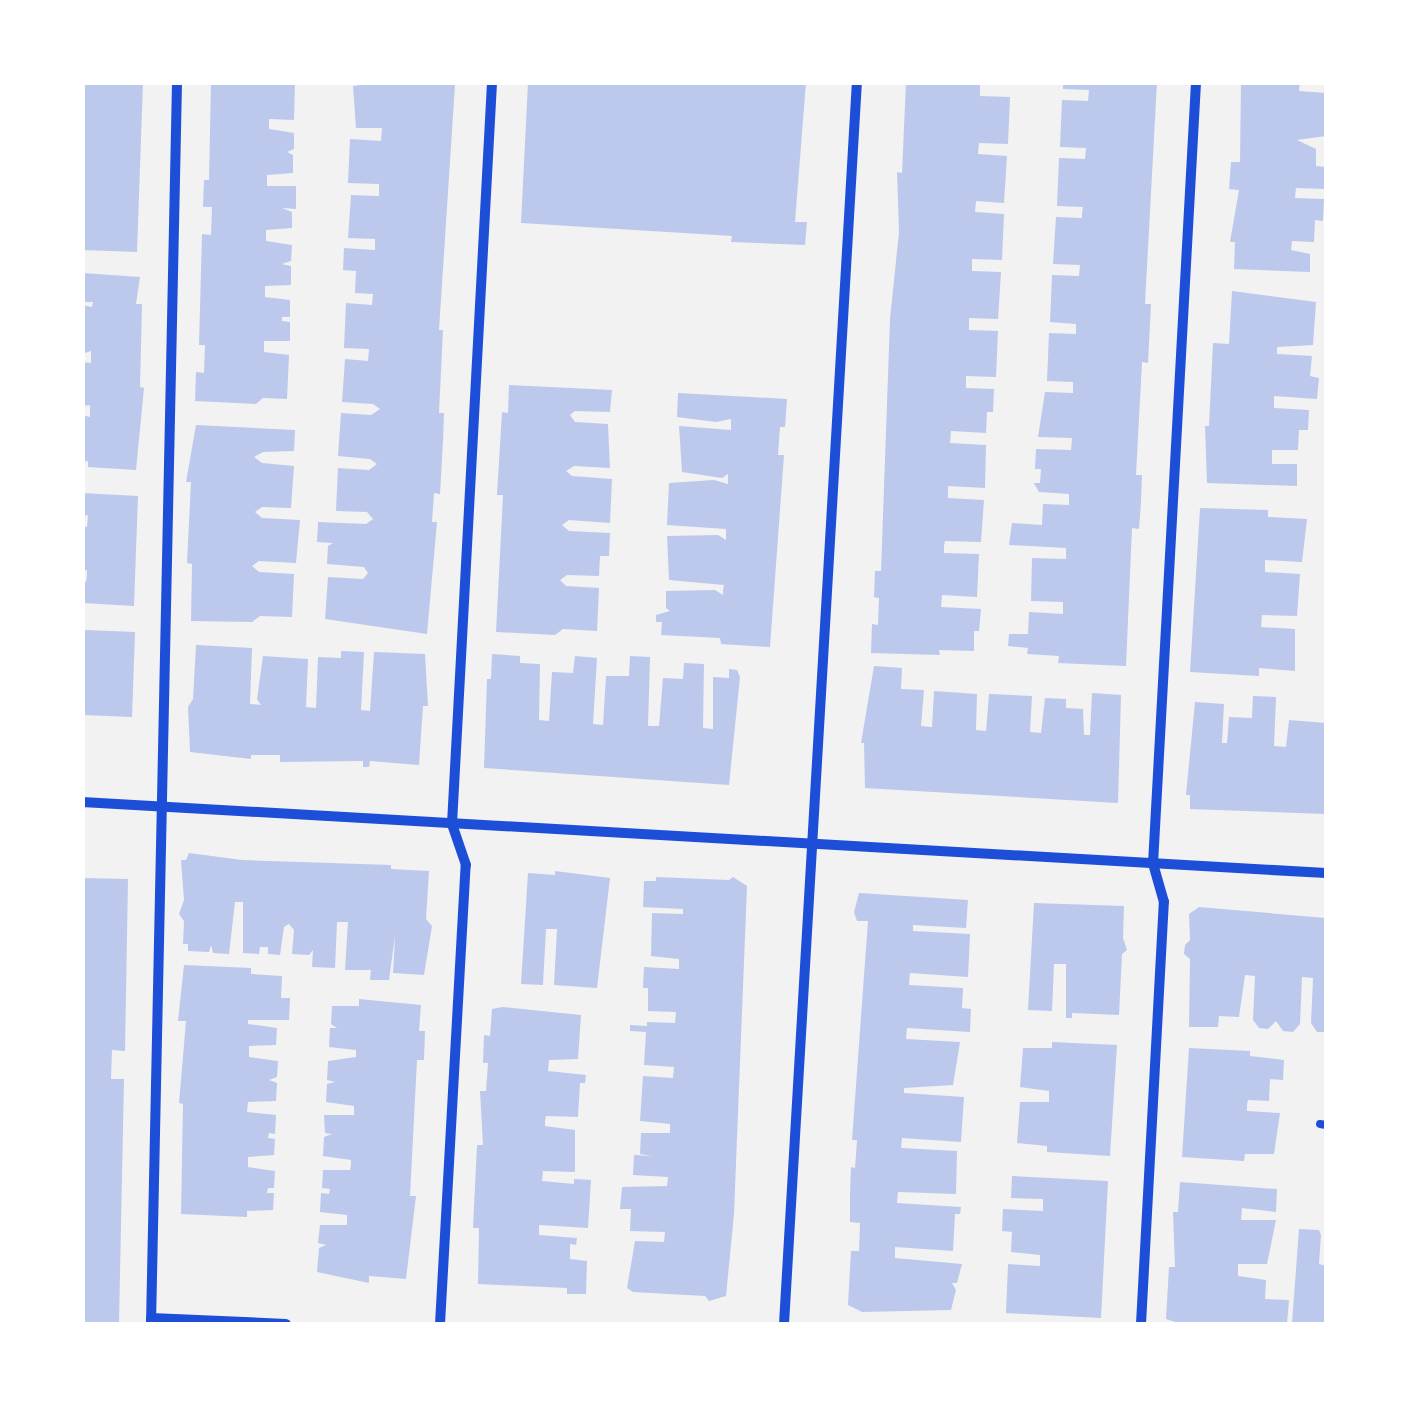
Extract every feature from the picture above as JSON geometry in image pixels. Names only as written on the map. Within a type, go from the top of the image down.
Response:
[{"type":"street","points":[[177,82],[151,1321],[286,1324]]},
{"type":"street","points":[[440,1324],[466,865],[452,824],[492,82]]},
{"type":"street","points":[[784,1324],[857,82]]},
{"type":"street","points":[[1141,1324],[1164,902],[1153,864],[1196,82]]},
{"type":"street","points":[[82,802],[1326,873]]},
{"type":"building","points":[[82,82],[143,82],[137,252],[82,250]]},
{"type":"building","points":[[211,82],[295,82],[294,120],[269,119],[269,129],[294,133],[294,149],[287,152],[293,155],[293,173],[267,175],[267,186],[296,186],[296,209],[282,208],[292,212],[292,228],[266,230],[266,241],[292,245],[291,261],[282,264],[291,266],[291,285],[265,286],[265,297],[290,300],[290,317],[282,317],[282,321],[290,322],[290,341],[264,341],[264,352],[289,355],[287,399],[263,398],[256,404],[195,401],[196,372],[204,373],[205,345],[199,345],[202,234],[211,235],[212,207],[203,207],[204,180],[209,180]]},
{"type":"building","points":[[384,82],[455,85],[439,330],[443,330],[439,413],[444,413],[443,441],[440,494],[434,493],[432,522],[437,522],[427,634],[325,619],[328,577],[363,579],[368,573],[364,567],[327,564],[328,546],[333,543],[317,542],[318,522],[366,524],[373,519],[367,512],[336,511],[338,468],[369,470],[377,464],[370,459],[338,456],[341,413],[371,415],[380,409],[373,404],[342,402],[345,359],[368,361],[369,349],[344,348],[346,303],[372,305],[373,294],[355,293],[356,271],[343,270],[344,248],[375,250],[375,239],[348,238],[351,195],[379,196],[379,184],[348,183],[350,139],[381,141],[382,128],[356,128],[353,86]]},
{"type":"building","points":[[528,82],[806,82],[795,222],[807,222],[805,245],[731,242],[732,236],[521,223]]},
{"type":"building","points":[[906,82],[980,82],[980,96],[1010,97],[1008,144],[979,143],[978,154],[1007,156],[1004,203],[976,201],[975,212],[1004,214],[1002,260],[972,259],[972,271],[1001,272],[998,319],[969,318],[969,330],[998,331],[996,377],[966,376],[966,388],[994,389],[993,412],[987,412],[986,433],[951,431],[950,443],[986,445],[985,488],[948,486],[948,498],[984,500],[981,542],[945,541],[944,546],[944,553],[979,554],[977,597],[942,595],[941,607],[981,609],[979,631],[974,631],[974,651],[939,650],[940,655],[871,653],[872,624],[878,625],[875,571],[881,571],[890,319],[899,232],[897,172],[902,173]]},
{"type":"building","points":[[1063,82],[1157,82],[1145,304],[1151,304],[1148,363],[1142,362],[1136,475],[1142,475],[1141,502],[1139,529],[1132,528],[1126,666],[1058,663],[1059,656],[1027,654],[1028,648],[1008,646],[1009,634],[1028,634],[1029,612],[1063,614],[1063,602],[1031,601],[1032,558],[1066,559],[1066,548],[1009,545],[1012,523],[1042,525],[1043,504],[1069,505],[1069,494],[1039,492],[1034,483],[1040,483],[1041,469],[1035,469],[1036,449],[1071,450],[1072,438],[1038,437],[1045,392],[1073,393],[1073,382],[1047,381],[1049,333],[1076,334],[1076,324],[1050,322],[1052,275],[1079,276],[1080,265],[1053,264],[1056,217],[1082,218],[1083,207],[1057,206],[1059,158],[1085,159],[1086,148],[1060,147],[1062,100],[1088,101],[1089,90],[1063,89]]},
{"type":"building","points":[[1300,82],[1299,91],[1326,93],[1326,136],[1297,140],[1316,149],[1316,166],[1326,167],[1326,189],[1296,188],[1295,198],[1324,199],[1323,221],[1315,220],[1314,242],[1292,241],[1291,250],[1310,254],[1310,272],[1234,269],[1235,242],[1230,242],[1239,190],[1229,189],[1231,162],[1240,162],[1241,83]]},
{"type":"building","points":[[82,273],[140,277],[136,304],[142,304],[140,387],[144,388],[136,470],[88,467],[88,461],[82,462],[82,415],[90,417],[90,405],[82,406],[82,362],[91,363],[91,351],[82,354],[82,305],[92,307],[93,302],[82,302]]},
{"type":"building","points":[[1232,291],[1316,302],[1313,345],[1277,347],[1277,354],[1312,356],[1310,376],[1319,378],[1317,399],[1274,396],[1274,408],[1309,410],[1308,430],[1299,430],[1298,450],[1272,450],[1272,464],[1297,464],[1297,486],[1207,483],[1205,426],[1209,426],[1213,343],[1229,344]]},
{"type":"building","points":[[509,385],[612,390],[610,412],[575,411],[570,415],[575,422],[608,424],[610,468],[574,466],[566,471],[572,476],[612,479],[610,523],[569,520],[562,525],[569,531],[610,533],[609,556],[600,556],[599,576],[567,575],[560,580],[566,586],[599,588],[597,631],[563,629],[555,635],[496,632],[503,495],[497,495],[502,412],[508,413]]},
{"type":"building","points":[[678,393],[787,399],[778,455],[784,455],[770,647],[721,644],[720,638],[661,635],[662,622],[656,622],[656,615],[670,611],[666,608],[666,591],[715,590],[723,595],[724,585],[669,580],[667,536],[718,535],[726,540],[726,529],[667,525],[669,483],[714,480],[728,484],[728,474],[722,478],[682,472],[679,426],[731,430],[731,419],[716,422],[677,417]]},
{"type":"building","points":[[196,425],[295,430],[294,451],[263,452],[254,457],[262,463],[294,466],[291,508],[262,507],[255,512],[262,518],[300,520],[296,563],[259,561],[252,566],[259,572],[294,574],[292,617],[260,616],[252,622],[191,621],[192,564],[187,563],[191,482],[186,482]]},
{"type":"building","points":[[82,493],[138,496],[134,606],[82,603],[82,580],[86,582],[87,570],[82,571],[82,526],[87,527],[88,515],[82,517]]},
{"type":"building","points":[[1200,508],[1268,510],[1268,517],[1307,519],[1302,562],[1265,560],[1265,572],[1300,574],[1297,616],[1262,615],[1261,627],[1295,629],[1295,671],[1259,668],[1259,676],[1190,672]]},
{"type":"building","points":[[85,630],[135,632],[132,717],[82,715]]},
{"type":"building","points":[[196,645],[252,648],[250,704],[261,705],[257,699],[263,656],[308,659],[306,707],[316,708],[318,657],[341,658],[341,651],[364,652],[361,710],[370,711],[374,652],[425,654],[428,706],[423,706],[419,765],[370,761],[369,767],[363,767],[363,761],[280,762],[280,755],[251,755],[251,759],[190,752],[188,707],[193,699]]},
{"type":"building","points":[[492,654],[520,656],[520,663],[540,664],[539,720],[549,721],[552,672],[573,673],[575,656],[597,658],[593,724],[603,725],[606,676],[629,676],[630,656],[650,657],[648,726],[659,726],[663,678],[683,679],[684,663],[704,664],[703,728],[713,729],[713,677],[729,678],[729,669],[737,670],[740,677],[729,785],[484,768],[487,679],[491,679]]},
{"type":"building","points":[[874,666],[902,668],[901,689],[924,690],[921,726],[932,727],[934,691],[977,694],[976,730],[986,731],[989,694],[1032,696],[1030,732],[1041,733],[1045,698],[1066,699],[1066,708],[1083,709],[1084,735],[1090,735],[1092,693],[1121,695],[1118,803],[865,788],[861,743]]},
{"type":"building","points":[[1253,696],[1276,697],[1274,746],[1286,747],[1289,720],[1326,723],[1326,814],[1190,809],[1190,795],[1186,795],[1195,702],[1224,704],[1222,743],[1227,743],[1229,717],[1252,718]]},
{"type":"building","points":[[189,853],[242,860],[391,865],[391,869],[429,871],[426,919],[432,926],[424,975],[393,973],[395,936],[389,980],[370,980],[371,970],[345,970],[348,922],[337,922],[335,968],[312,967],[313,950],[309,955],[292,954],[294,930],[289,924],[284,927],[280,955],[268,954],[268,947],[260,947],[259,954],[243,953],[243,902],[235,902],[229,954],[213,953],[211,945],[209,952],[188,951],[188,944],[183,944],[184,921],[179,914],[184,900],[181,860],[186,860]]},
{"type":"building","points":[[555,871],[610,878],[597,988],[554,985],[557,929],[546,929],[543,985],[521,984],[528,873],[555,875]]},
{"type":"building","points":[[656,877],[733,877],[747,886],[734,1214],[726,1296],[709,1301],[705,1296],[633,1292],[627,1288],[635,1241],[664,1242],[665,1232],[630,1231],[631,1209],[620,1209],[622,1187],[667,1186],[668,1177],[633,1175],[634,1155],[652,1156],[640,1154],[641,1133],[670,1133],[670,1124],[640,1121],[643,1076],[673,1078],[674,1067],[644,1065],[646,1032],[630,1031],[630,1025],[675,1023],[676,1012],[648,1011],[648,988],[643,988],[644,967],[679,969],[679,959],[651,956],[652,913],[683,914],[683,909],[643,907],[644,881],[656,881]]},
{"type":"building","points":[[82,878],[128,879],[125,1051],[112,1050],[111,1079],[124,1079],[119,1324],[82,1324]]},
{"type":"building","points":[[859,893],[968,900],[966,928],[913,925],[913,931],[970,934],[968,977],[910,973],[909,985],[963,988],[962,1008],[971,1009],[970,1032],[907,1028],[906,1039],[960,1042],[953,1085],[904,1088],[904,1093],[964,1097],[961,1142],[902,1138],[901,1148],[957,1151],[956,1194],[898,1192],[897,1203],[961,1207],[960,1214],[955,1214],[953,1251],[895,1247],[895,1258],[962,1264],[957,1283],[952,1283],[956,1290],[951,1310],[862,1312],[848,1305],[851,1251],[859,1251],[860,1223],[850,1222],[868,921],[857,921],[854,912]]},
{"type":"building","points":[[1034,903],[1124,906],[1123,938],[1127,950],[1122,954],[1119,1015],[1072,1013],[1072,1018],[1066,1018],[1066,964],[1054,964],[1052,1011],[1028,1010]]},
{"type":"building","points":[[1199,907],[1326,918],[1326,1032],[1317,1032],[1311,1023],[1313,978],[1302,977],[1300,1024],[1293,1032],[1283,1031],[1276,1021],[1268,1029],[1259,1028],[1253,1020],[1255,976],[1245,975],[1239,1017],[1219,1016],[1218,1027],[1189,1027],[1190,959],[1184,954],[1190,940],[1189,914]]},
{"type":"building","points":[[184,965],[251,968],[251,974],[282,976],[281,998],[290,998],[289,1020],[248,1020],[248,1024],[277,1028],[276,1045],[249,1046],[249,1057],[278,1061],[277,1077],[269,1080],[277,1083],[276,1101],[248,1102],[247,1112],[276,1115],[275,1134],[269,1133],[268,1138],[275,1139],[274,1155],[248,1157],[248,1167],[275,1171],[274,1188],[268,1188],[267,1193],[274,1193],[273,1210],[247,1211],[247,1217],[181,1214],[183,1104],[179,1103],[186,1021],[178,1021]]},
{"type":"building","points":[[359,999],[421,1005],[419,1031],[425,1031],[424,1060],[417,1060],[410,1196],[416,1196],[406,1279],[369,1276],[369,1283],[317,1272],[319,1248],[326,1245],[318,1243],[320,1225],[347,1225],[347,1215],[320,1212],[321,1193],[329,1194],[330,1189],[322,1188],[323,1170],[350,1170],[351,1164],[351,1160],[323,1156],[324,1137],[332,1134],[325,1133],[324,1115],[354,1115],[354,1106],[326,1102],[327,1084],[335,1082],[327,1080],[328,1061],[356,1057],[356,1050],[329,1047],[330,1028],[337,1028],[331,1024],[332,1006],[359,1006]]},
{"type":"building","points":[[492,1009],[581,1015],[578,1059],[549,1060],[548,1071],[586,1075],[585,1083],[580,1083],[578,1117],[546,1116],[545,1121],[545,1126],[575,1130],[575,1172],[543,1171],[542,1181],[574,1184],[574,1179],[591,1180],[588,1228],[539,1225],[539,1235],[577,1238],[576,1245],[570,1244],[570,1259],[587,1261],[586,1294],[567,1294],[567,1288],[478,1284],[479,1228],[473,1228],[477,1145],[483,1145],[480,1091],[486,1091],[488,1063],[483,1063],[484,1035],[490,1036]]},
{"type":"building","points":[[1052,1042],[1117,1045],[1110,1156],[1047,1152],[1047,1146],[1017,1143],[1020,1102],[1049,1102],[1049,1091],[1020,1087],[1023,1048],[1052,1048]]},
{"type":"building","points":[[1189,1048],[1250,1051],[1250,1056],[1284,1060],[1283,1080],[1270,1079],[1269,1101],[1248,1100],[1247,1105],[1247,1111],[1280,1113],[1274,1154],[1245,1154],[1244,1161],[1182,1157]]},
{"type":"building","points":[[1012,1176],[1108,1181],[1101,1318],[1006,1313],[1008,1264],[1040,1266],[1040,1255],[1011,1252],[1012,1232],[1002,1231],[1003,1209],[1043,1211],[1043,1199],[1011,1198]]},
{"type":"building","points":[[1180,1182],[1277,1189],[1276,1212],[1242,1208],[1241,1220],[1276,1220],[1267,1264],[1238,1264],[1238,1276],[1266,1280],[1265,1299],[1289,1300],[1287,1324],[1181,1324],[1166,1319],[1169,1267],[1175,1267],[1173,1212],[1178,1212]]},
{"type":"building","points":[[1299,1229],[1319,1230],[1321,1235],[1319,1264],[1326,1266],[1326,1324],[1292,1323]]}]
